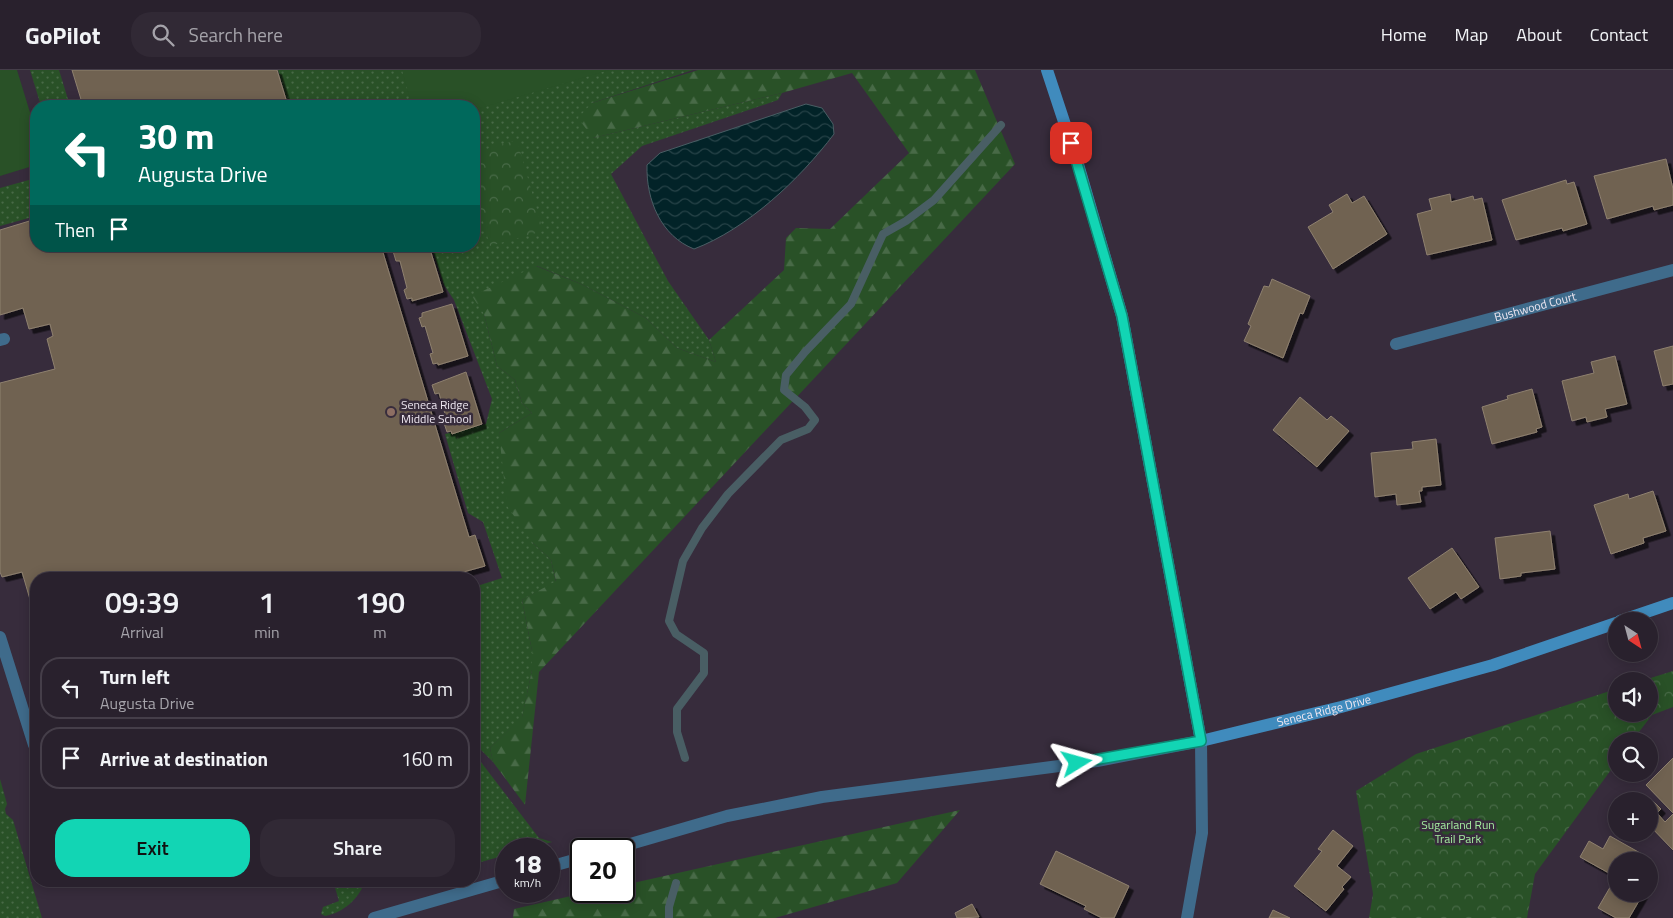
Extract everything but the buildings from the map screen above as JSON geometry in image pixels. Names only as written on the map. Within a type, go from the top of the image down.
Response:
[{"type":"street","points":[[1047,70],[1077,161],[1122,316],[1201,741],[1202,833],[1187,918]]},
{"type":"street","name":"Bushwood Court","points":[[1396,344],[1673,270]]},
{"type":"street","points":[[1646,612],[1673,603]]},
{"type":"street","name":"Seneca Ridge Drive","points":[[1201,741],[1341,707],[1475,670],[1608,625]]},
{"type":"street","points":[[0,637],[6,674],[30,733]]},
{"type":"street","points":[[635,843],[726,816],[822,796],[1097,761],[1201,741]]},
{"type":"street","points":[[374,918],[495,883]]},
{"type":"green space","points":[[0,70],[17,70],[30,112],[30,167],[0,176]]},
{"type":"green space","points":[[30,70],[59,70],[68,100],[39,100]]},
{"type":"green space","points":[[278,70],[693,70],[592,103],[593,138],[782,93],[778,100],[642,146],[611,174],[668,281],[709,340],[716,362],[677,348],[646,318],[581,284],[537,266],[484,314],[497,366],[515,380],[522,403],[532,413],[499,433],[533,543],[551,560],[556,582],[522,600],[532,651],[532,670],[522,718],[490,748],[493,762],[480,749],[480,585],[502,578],[483,522],[468,513],[445,434],[486,424],[492,399],[454,300],[444,285],[433,252],[480,252],[480,100],[287,100]]},
{"type":"green space","points":[[402,70],[609,70],[480,108],[480,100],[410,100]]},
{"type":"green space","points":[[698,70],[975,70],[1015,164],[539,672],[525,805],[493,762],[490,748],[522,717],[532,670],[532,651],[522,600],[556,581],[551,560],[533,543],[507,506],[499,433],[532,413],[522,403],[515,380],[497,366],[484,314],[472,296],[536,266],[581,284],[646,318],[677,348],[716,362],[709,340],[784,270],[786,238],[796,228],[830,229],[909,153],[852,73],[782,93],[593,138],[578,118],[592,103]]},
{"type":"green space","points":[[517,140],[543,231],[490,246],[480,210],[480,151]]},
{"type":"green space","points":[[30,180],[30,218],[0,226],[0,188]]},
{"type":"green space","name":"Sugarland Run Trail Park","points":[[1673,671],[1673,707],[1658,713],[1658,676]]},
{"type":"green space","name":"Sugarland Run Trail Park","points":[[1608,692],[1608,722],[1647,722],[1639,732],[1608,732],[1608,774],[1535,874],[1527,918],[1369,918],[1373,894],[1356,791],[1416,754]]},
{"type":"green space","points":[[480,761],[539,838],[495,838],[495,858],[480,862]]},
{"type":"green space","points":[[0,779],[7,804],[6,814],[13,820],[30,877],[30,887],[33,887],[42,918],[0,918]]},
{"type":"green space","points":[[960,810],[897,883],[775,918],[513,918],[514,909],[540,903],[560,903],[560,899],[570,896],[570,903],[635,903],[635,883]]},
{"type":"green space","points":[[335,887],[362,887],[359,894],[338,912],[325,916],[321,914],[323,907],[339,901]]},
{"type":"water","points":[[806,104],[822,108],[833,124],[834,134],[805,168],[771,201],[733,229],[694,249],[682,243],[664,226],[653,204],[647,178],[647,165],[660,153]]},
{"type":"waterway","points":[[685,758],[677,732],[677,709],[704,673],[704,653],[676,634],[669,621],[683,561],[702,528],[728,494],[781,440],[808,429],[815,420],[805,407],[784,390],[786,375],[805,352],[851,304],[883,234],[906,221],[934,200],[1001,125]]},
{"type":"waterway","points":[[669,918],[669,907],[676,883]]},
{"type":"place","name":"Seneca Ridge Middle School","points":[[391,412]]},
{"type":"route","points":[[1071,143],[1122,316],[1201,741],[1097,761],[1077,763]]}]
